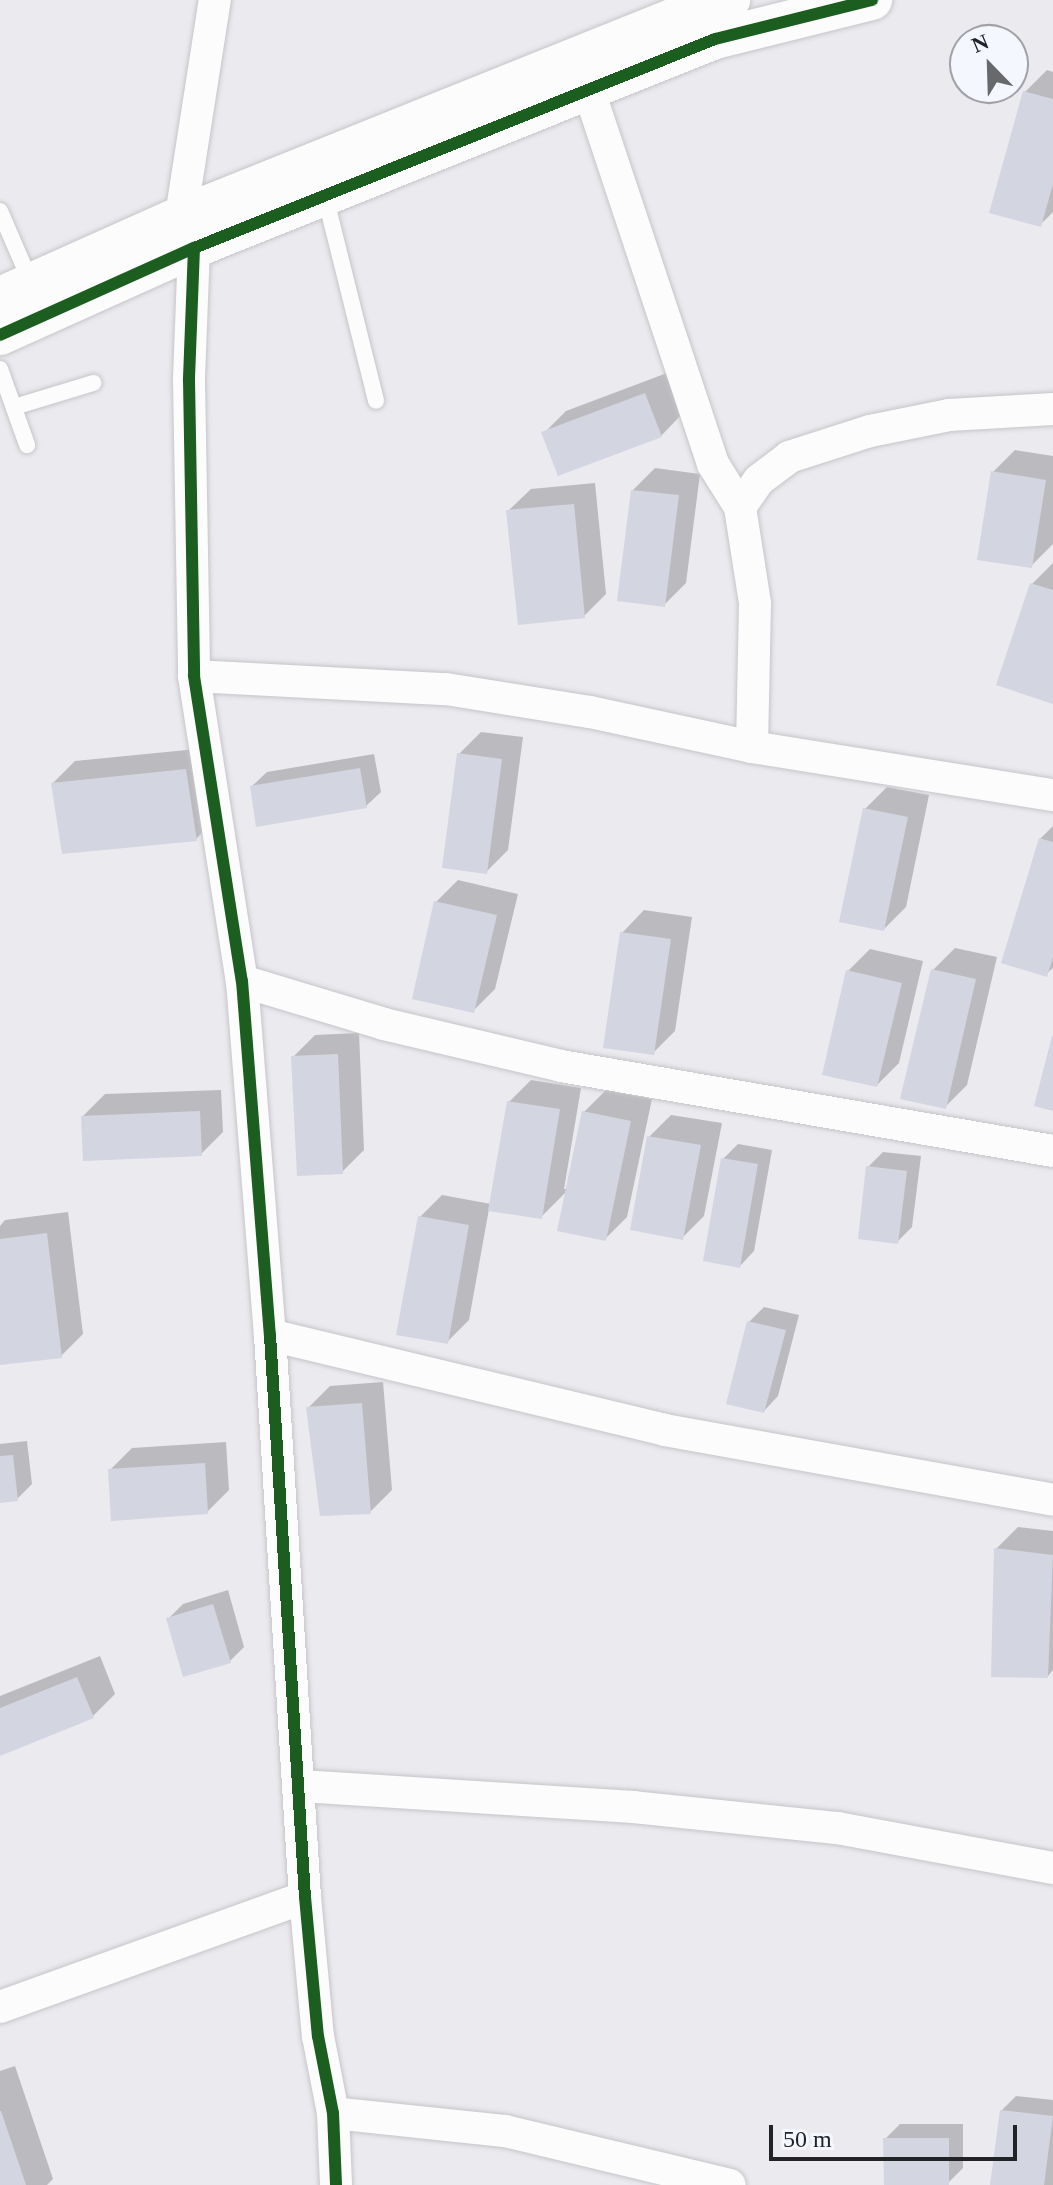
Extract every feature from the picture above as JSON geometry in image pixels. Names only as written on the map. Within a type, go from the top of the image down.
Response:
[{"type":"street","points":[[215,0],[188,232],[194,676],[242,981],[270,1335],[301,1786],[305,1897],[318,2036],[333,2113],[336,2185]]},
{"type":"street","points":[[16,290],[188,232],[325,196],[715,39],[872,0]]},
{"type":"street","points":[[0,335],[188,232],[713,2]]},
{"type":"street","points":[[589,91],[713,464],[740,507],[755,603],[752,747]]},
{"type":"street","points":[[740,507],[759,480],[789,457],[870,431],[949,415],[1053,409]]},
{"type":"street","points":[[194,676],[446,689],[590,712],[752,747],[1053,795]]},
{"type":"street","points":[[242,981],[384,1024],[561,1066],[1053,1151]]},
{"type":"street","points":[[270,1335],[665,1430],[1053,1500]]},
{"type":"street","points":[[301,1786],[633,1807],[837,1828],[1053,1868]]},
{"type":"street","points":[[0,2007],[305,1897]]},
{"type":"street","points":[[333,2113],[505,2131],[730,2185]]},
{"type":"lane","points":[[325,196],[376,401]]},
{"type":"lane","points":[[0,211],[16,290]]},
{"type":"lane","points":[[0,369],[27,445]]},
{"type":"lane","points":[[14,407],[93,383]]},
{"type":"building","points":[[1029,93],[1053,99],[1053,184],[1041,227],[989,213],[1019,104],[1029,104]]},
{"type":"building","points":[[645,393],[662,437],[558,476],[541,432]]},
{"type":"building","points":[[991,471],[1046,480],[1032,568],[977,560]]},
{"type":"building","points":[[631,490],[679,495],[665,607],[617,601]]},
{"type":"building","points":[[574,504],[585,618],[518,625],[506,510]]},
{"type":"building","points":[[1030,583],[1053,590],[1053,704],[996,685]]},
{"type":"building","points":[[457,753],[502,759],[487,874],[442,868]]},
{"type":"building","points":[[360,768],[367,808],[256,827],[250,786]]},
{"type":"building","points":[[186,769],[197,841],[62,854],[51,783]]},
{"type":"building","points":[[863,808],[908,817],[884,931],[839,922]]},
{"type":"building","points":[[1039,838],[1053,842],[1053,957],[1047,977],[1001,963]]},
{"type":"building","points":[[434,901],[497,915],[474,1013],[412,999]]},
{"type":"building","points":[[620,932],[671,939],[654,1055],[603,1048]]},
{"type":"building","points":[[931,969],[976,979],[946,1109],[900,1099]]},
{"type":"building","points":[[846,970],[902,983],[877,1087],[822,1075]]},
{"type":"building","points":[[1053,1036],[1053,1111],[1034,1106]]},
{"type":"building","points":[[338,1054],[343,1174],[297,1176],[291,1056]]},
{"type":"building","points":[[507,1101],[560,1109],[542,1219],[488,1211]]},
{"type":"building","points":[[200,1111],[202,1156],[83,1161],[81,1116]]},
{"type":"building","points":[[582,1111],[631,1121],[606,1241],[557,1231]]},
{"type":"building","points":[[647,1136],[701,1145],[683,1240],[630,1230]]},
{"type":"building","points":[[721,1158],[758,1164],[740,1268],[703,1261]]},
{"type":"building","points":[[866,1166],[907,1171],[898,1244],[858,1239]]},
{"type":"building","points":[[418,1216],[469,1225],[448,1344],[396,1335]]},
{"type":"building","points":[[47,1233],[62,1358],[0,1365],[0,1239]]},
{"type":"building","points":[[747,1321],[786,1330],[764,1413],[726,1404]]},
{"type":"building","points":[[362,1403],[371,1514],[320,1516],[306,1407]]},
{"type":"building","points":[[13,1455],[18,1501],[0,1503],[0,1456]]},
{"type":"building","points":[[205,1463],[208,1514],[111,1521],[108,1469]]},
{"type":"building","points":[[994,1548],[1053,1555],[1048,1678],[991,1677]]},
{"type":"building","points":[[213,1604],[231,1663],[183,1677],[166,1618]]},
{"type":"building","points":[[77,1677],[94,1718],[0,1756],[0,1708]]},
{"type":"building","points":[[1000,2110],[1053,2116],[1044,2185],[990,2185]]},
{"type":"building","points":[[1,2111],[26,2185],[0,2185]]},
{"type":"building","points":[[883,2138],[949,2138],[949,2185],[884,2185]]},
{"type":"cycle path","points":[[0,335],[194,248],[715,39],[872,0]]},
{"type":"cycle path","points":[[194,248],[189,380],[194,676],[242,981],[270,1335],[305,1897],[318,2036],[333,2113],[336,2185]]}]
